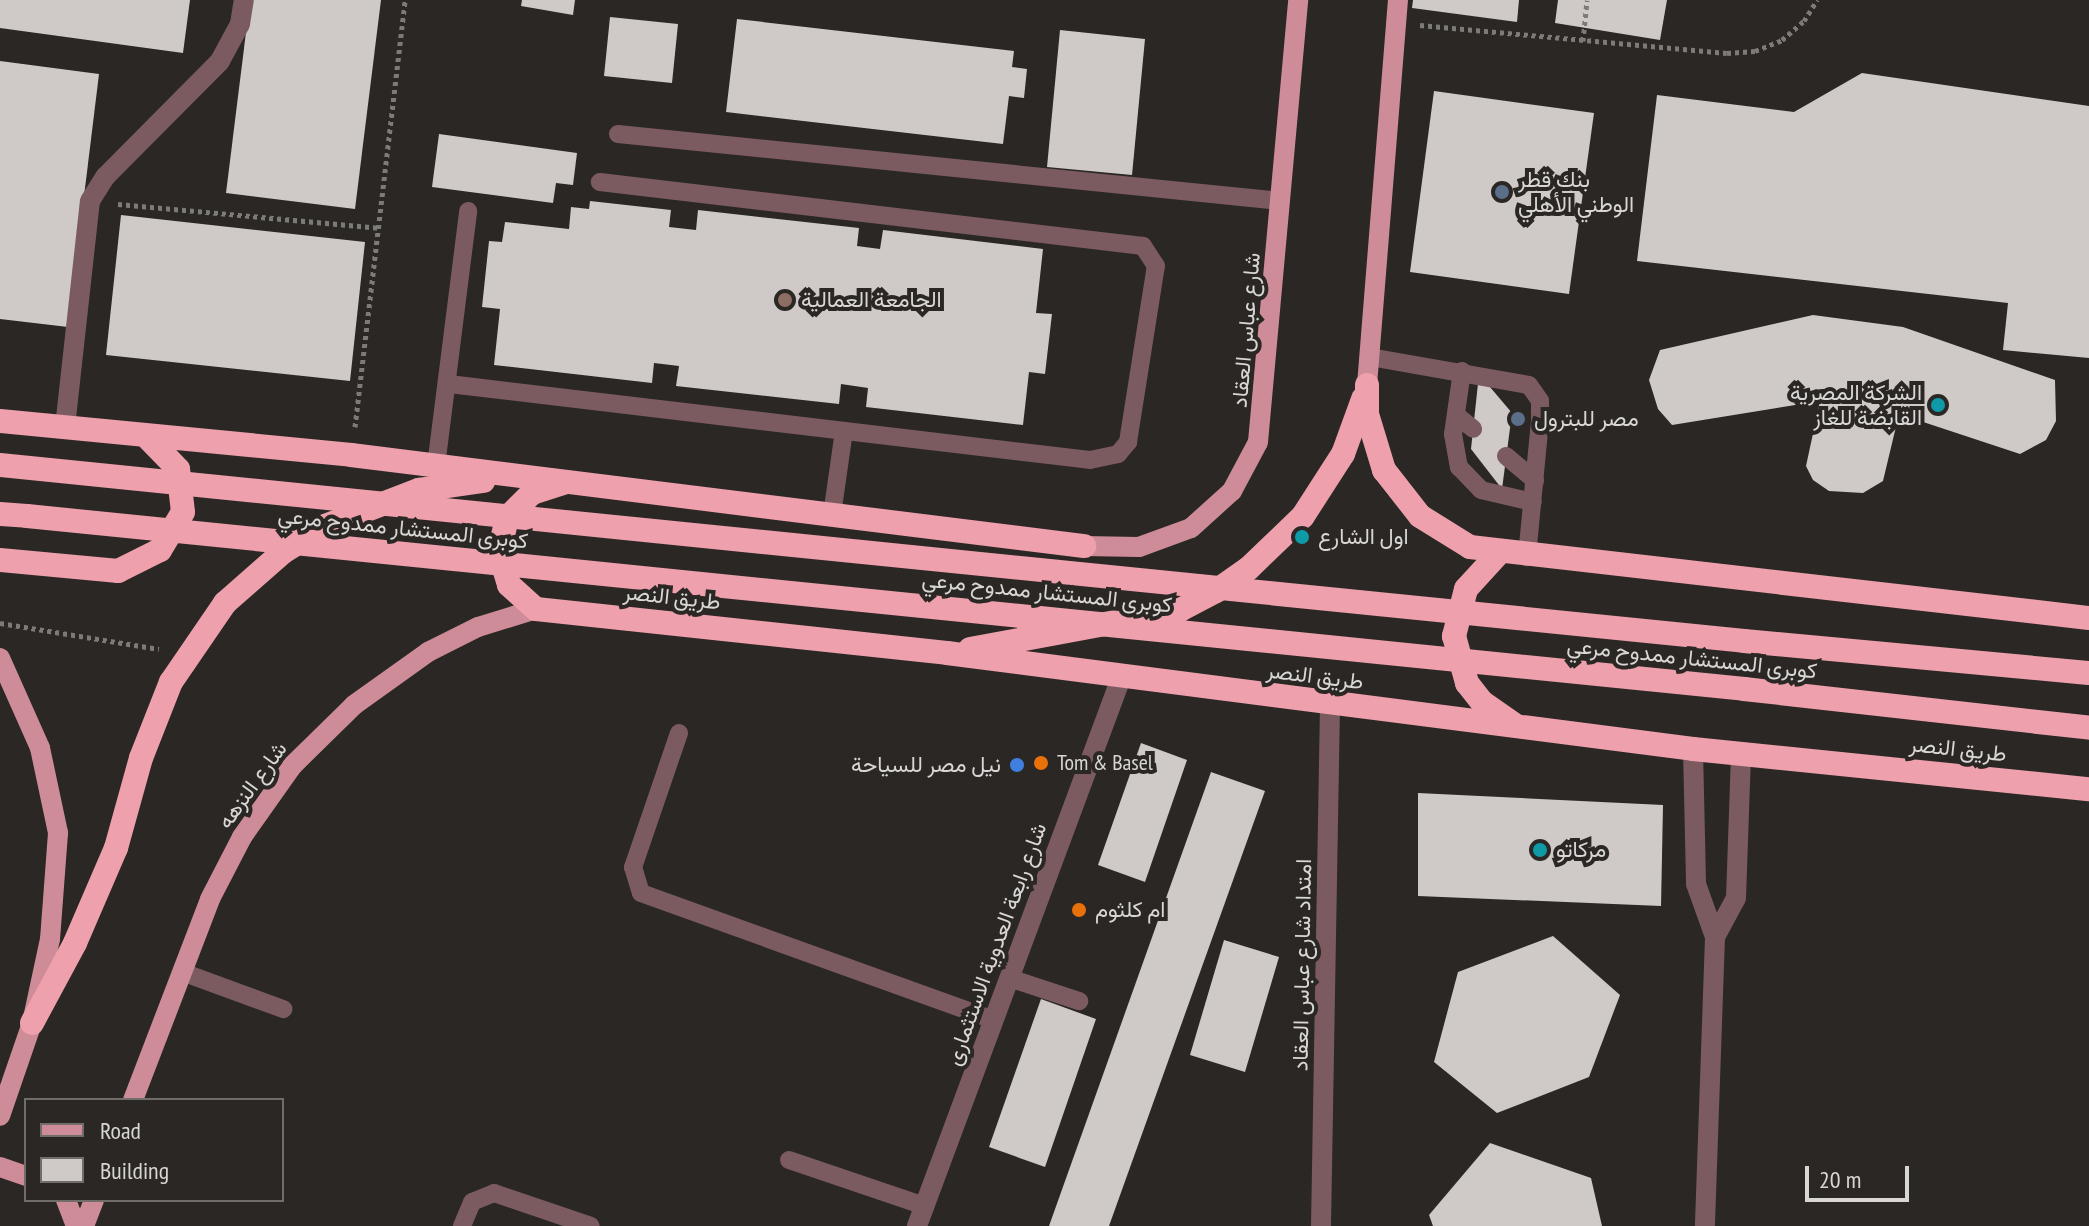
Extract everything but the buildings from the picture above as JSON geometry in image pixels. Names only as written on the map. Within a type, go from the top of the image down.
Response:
[{"type":"highway","points":[[1367,385],[1373,443],[1400,495],[1443,533],[1498,554],[2089,618]]},
{"type":"highway","points":[[947,653],[1180,610],[1216,591],[1248,569],[1303,516],[1343,454],[1367,385]]},
{"type":"highway","points":[[0,421],[351,455],[1084,546]]},
{"type":"highway","points":[[0,560],[118,571],[160,550],[183,512],[178,469],[147,437]]},
{"type":"highway","name":"كوبرى المستشار ممدوح مرعي","points":[[0,465],[2089,673]]},
{"type":"highway","points":[[32,1023],[101,885],[154,719],[188,654],[245,584],[325,526],[419,490],[538,479]]},
{"type":"highway","points":[[536,609],[509,585],[499,552],[507,518],[532,493],[566,482]]},
{"type":"highway","name":"كوبرى المستشار ممدوح مرعي","points":[[0,514],[1744,689],[2089,728]]},
{"type":"highway","points":[[1498,554],[1466,589],[1454,636],[1458,660],[1474,693],[1500,718],[1523,728]]},
{"type":"highway","name":"طريق النصر","points":[[536,609],[947,653],[1121,678],[1693,749],[2089,789]]},
{"type":"main road","name":"شارع عباس العقاد","points":[[1084,546],[1139,547],[1191,528],[1213,512],[1247,468],[1263,414],[1298,0]]},
{"type":"main road","points":[[1367,385],[1398,0]]},
{"type":"main road","name":"شارع النزهه","points":[[134,1098],[210,899],[242,837],[312,745],[377,687],[428,652],[478,627],[536,609]]},
{"type":"main road","points":[[0,658],[40,748],[58,833],[57,887],[32,1023],[0,1116]]},
{"type":"main road","points":[[0,1167],[24,1175]]},
{"type":"main road","points":[[67,1202],[76,1226]]},
{"type":"main road","points":[[84,1226],[93,1202]]},
{"type":"street","points":[[65,427],[90,201],[105,177],[220,61],[240,24],[244,0]]},
{"type":"street","name":"شارع رابعة العدوية الاستثمارى","points":[[921,1216],[1121,678]]},
{"type":"street","name":"امتداد شارع عباس العقاد","points":[[1321,1226],[1330,704]]},
{"type":"street","points":[[1693,749],[1696,884],[1715,937],[1705,1226]]},
{"type":"street","points":[[1715,937],[1736,898],[1741,754]]},
{"type":"lane","points":[[618,134],[1281,201]]},
{"type":"lane","points":[[449,384],[1090,460],[1118,454],[1132,428],[1156,266],[1153,254],[1131,244],[600,182]]},
{"type":"lane","points":[[436,466],[449,384],[468,211]]},
{"type":"lane","points":[[1370,357],[1529,385],[1540,401],[1527,557]]},
{"type":"lane","points":[[1462,371],[1453,451],[1468,480],[1496,497],[1533,502]]},
{"type":"lane","points":[[1456,415],[1473,429]]},
{"type":"lane","points":[[832,515],[844,431]]},
{"type":"lane","points":[[1506,456],[1535,480]]},
{"type":"lane","points":[[679,733],[633,867],[641,893],[993,1020]]},
{"type":"lane","points":[[182,972],[283,1009]]},
{"type":"lane","points":[[1009,978],[1079,1001]]},
{"type":"lane","points":[[789,1160],[921,1216]]},
{"type":"lane","points":[[462,1226],[472,1202],[494,1193],[591,1226]]},
{"type":"path","points":[[351,455],[381,228],[405,0]]},
{"type":"path","points":[[1583,41],[1587,0]]},
{"type":"path","points":[[1396,22],[1727,53],[1755,51],[1782,40],[1804,21],[1817,0]]},
{"type":"path","points":[[90,201],[381,228]]},
{"type":"path","points":[[0,623],[188,654]]},
{"type":"place","name":"بنك قطر الوطني الأهلي","points":[[1502,192]]},
{"type":"place","name":"الجامعة العمالية","points":[[785,300]]},
{"type":"place","name":"الشركة المصرية القابضة للغاز","points":[[1938,405]]},
{"type":"place","name":"مصر للبترول","points":[[1518,419]]},
{"type":"place","name":"اول الشارع","points":[[1302,537]]},
{"type":"place","name":"Tom & Basel","points":[[1041,763]]},
{"type":"place","name":"نيل مصر للسياحة","points":[[1017,765]]},
{"type":"place","name":"مركاتو","points":[[1540,850]]},
{"type":"place","name":"ام كلثوم","points":[[1079,910]]}]
